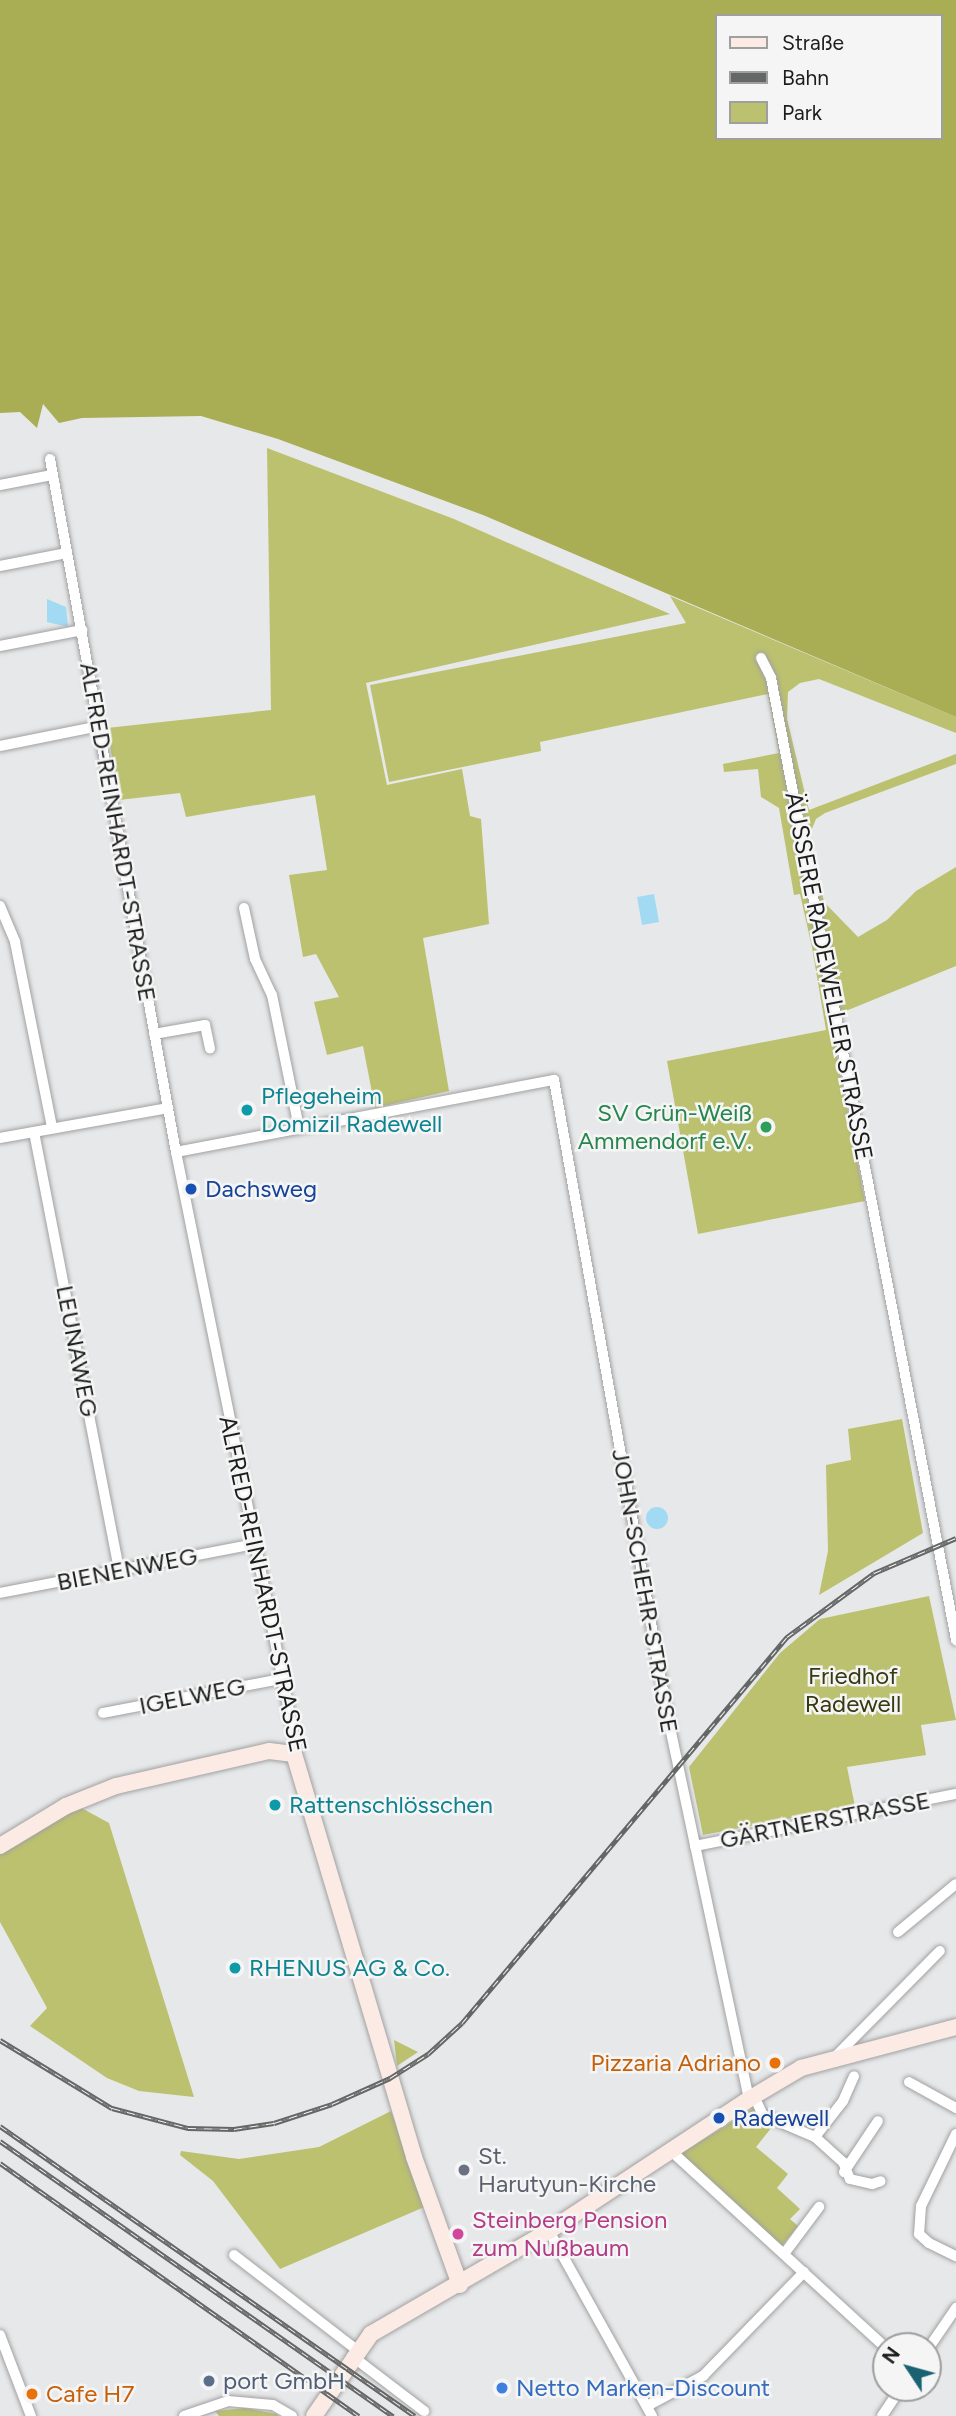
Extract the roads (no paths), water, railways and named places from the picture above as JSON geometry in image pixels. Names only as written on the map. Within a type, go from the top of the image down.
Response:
[{"type":"street","name":"ALFRED-REINHARDT-STRASSE","points":[[50,459],[176,1152],[295,1740],[293,1753],[299,1761],[414,2157],[460,2285]]},
{"type":"street","points":[[0,485],[52,475]]},
{"type":"street","points":[[0,566],[66,553]]},
{"type":"street","points":[[0,646],[82,630]]},
{"type":"street","name":"ÄUSSERE RADEWELLER STRASSE","points":[[761,658],[771,678],[827,983],[892,1296],[956,1640]]},
{"type":"street","points":[[0,746],[99,726]]},
{"type":"street","points":[[0,906],[15,942],[52,1128]]},
{"type":"street","points":[[176,1152],[299,1128],[272,995],[255,959],[244,908]]},
{"type":"street","name":"ALFRED-REINHARDT-STRASSE","points":[[154,1034],[205,1025],[210,1048]]},
{"type":"street","name":"JOHN-SCHEHR-STRASSE","points":[[299,1128],[554,1080],[668,1718],[752,2097]]},
{"type":"street","points":[[0,1138],[168,1108]]},
{"type":"street","name":"LEUNAWEG","points":[[34,1132],[119,1570]]},
{"type":"street","name":"BIENENWEG","points":[[0,1593],[254,1544]]},
{"type":"street","name":"IGELWEG","points":[[103,1713],[282,1679]]},
{"type":"street","points":[[0,1846],[66,1806],[116,1786],[269,1751],[293,1753]]},
{"type":"street","name":"GÄRTNERSTRASSE","points":[[695,1846],[956,1794]]},
{"type":"street","points":[[898,1932],[956,1884]]},
{"type":"street","points":[[835,2057],[940,1951]]},
{"type":"street","points":[[314,2416],[354,2353],[389,2321],[460,2285],[549,2231],[752,2097],[800,2068],[956,2026]]},
{"type":"street","points":[[816,2137],[843,2101],[854,2076]]},
{"type":"street","points":[[909,2082],[956,2108]]},
{"type":"street","points":[[752,2097],[763,2115],[816,2137],[843,2162],[844,2172]]},
{"type":"street","points":[[844,2172],[878,2121]]},
{"type":"street","points":[[956,2134],[921,2207],[919,2234],[929,2244],[956,2256]]},
{"type":"street","points":[[670,2150],[872,2335]]},
{"type":"street","points":[[844,2172],[872,2184],[881,2181]]},
{"type":"street","points":[[784,2254],[819,2207]]},
{"type":"street","points":[[549,2231],[649,2411],[703,2376],[804,2272]]},
{"type":"street","points":[[234,2255],[424,2411]]},
{"type":"street","points":[[940,2332],[956,2308]]},
{"type":"street","points":[[0,2335],[32,2416]]},
{"type":"street","points":[[184,2416],[228,2402],[273,2405],[292,2416]]},
{"type":"water","points":[[47,599],[66,607],[68,627],[47,622]]},
{"type":"water","points":[[654,894],[659,922],[642,925],[637,897]]},
{"type":"water","points":[[657,1507],[665,1510],[668,1518],[665,1526],[657,1529],[649,1526],[646,1518],[649,1510]]},
{"type":"railway","points":[[0,2040],[112,2108],[188,2128],[234,2129],[274,2123],[332,2104],[390,2078],[428,2054],[462,2023],[787,1637],[874,1573],[956,1538]]},
{"type":"railway","points":[[0,2126],[415,2416]]},
{"type":"railway","points":[[0,2141],[393,2416]]},
{"type":"railway","points":[[0,2163],[359,2416]]},
{"type":"place","name":"Pflegeheim Domizil Radewell","points":[[247,1110]]},
{"type":"place","name":"SV Grün-Weiß Ammendorf e.V.","points":[[766,1127]]},
{"type":"place","name":"Dachsweg","points":[[191,1189]]},
{"type":"place","name":"Rattenschlösschen","points":[[275,1805]]},
{"type":"place","name":"RHENUS AG & Co.","points":[[235,1968]]},
{"type":"place","name":"Pizzaria Adriano","points":[[775,2063]]},
{"type":"place","name":"Radewell","points":[[719,2118]]},
{"type":"place","name":"St. Harutyun-Kirche","points":[[464,2170]]},
{"type":"place","name":"Steinberg Pension zum Nußbaum","points":[[458,2234]]},
{"type":"place","name":"port GmbH","points":[[209,2381]]},
{"type":"place","name":"Netto Marken-Discount","points":[[502,2388]]},
{"type":"place","name":"Cafe H7","points":[[32,2394]]},
{"type":"park label","name":"Friedhof Radewell","points":[[853,1690]]}]
